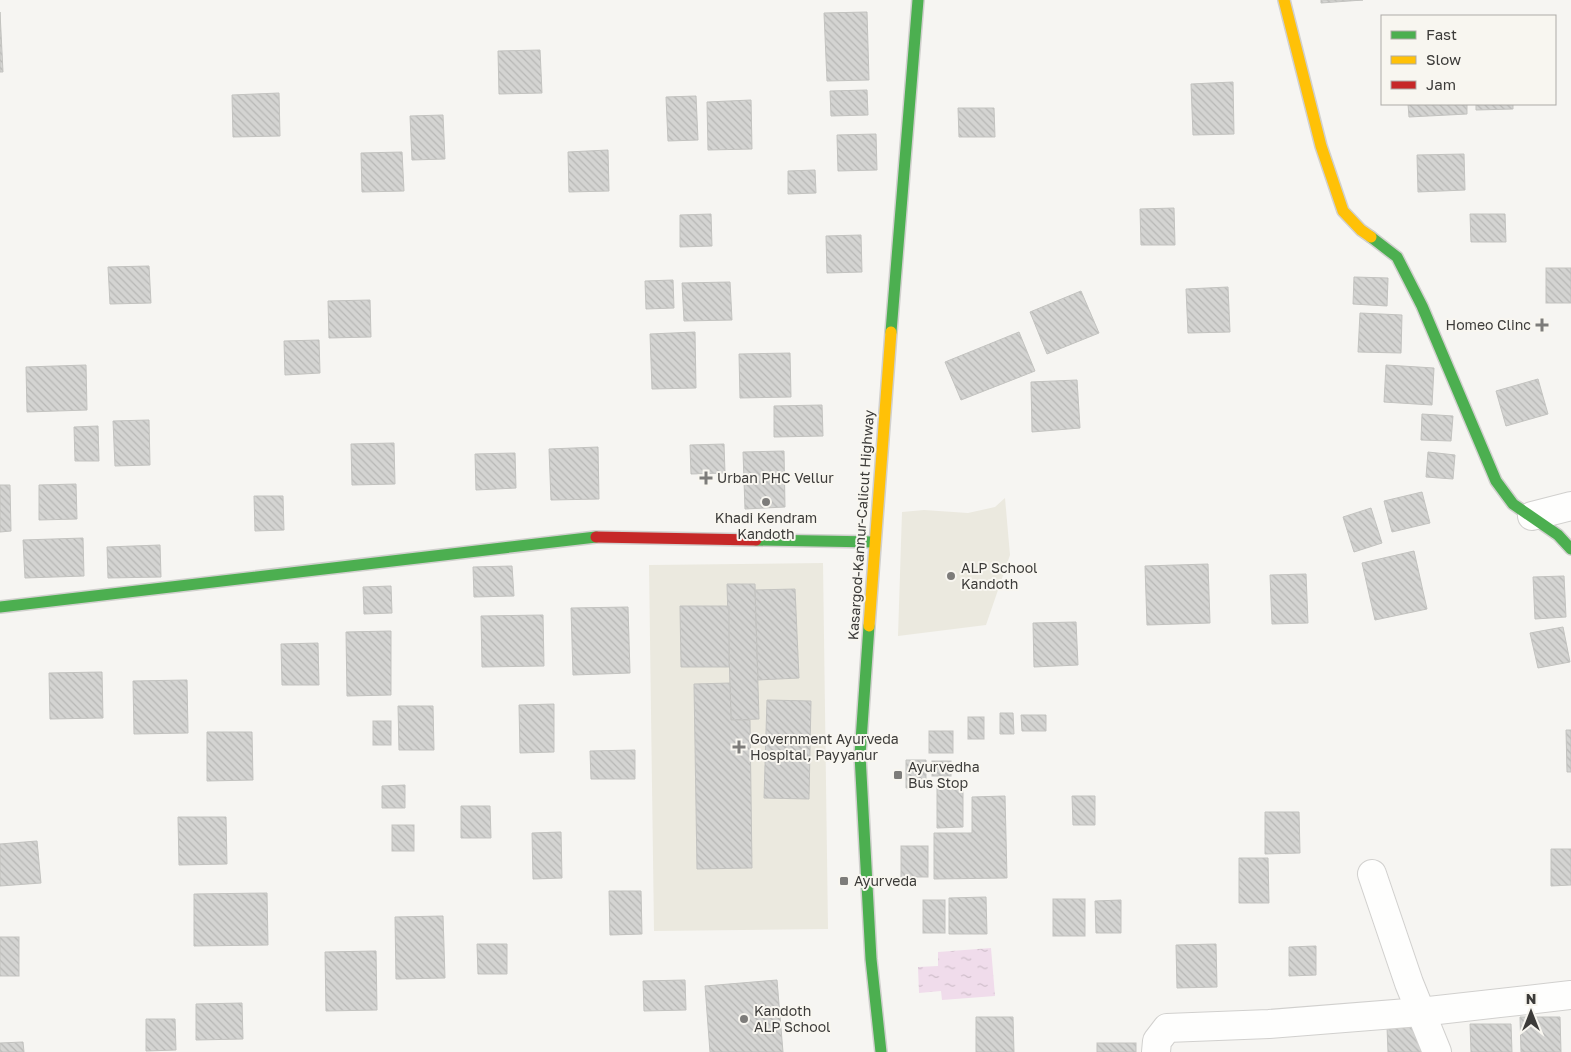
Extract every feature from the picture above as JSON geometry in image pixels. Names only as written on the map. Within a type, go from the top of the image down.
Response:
[{"type":"main road","name":"Kasargod-Kannur-Calicut Highway","points":[[881,1052],[871,959],[860,756],[874,542],[918,0]]},
{"type":"main road","points":[[1284,0],[1321,146],[1343,211],[1361,230],[1397,257],[1422,306],[1496,481],[1513,504],[1558,535],[1571,549]]},
{"type":"main road","points":[[0,607],[590,537],[874,542]]},
{"type":"street","points":[[1532,516],[1571,506]]},
{"type":"street","points":[[1372,874],[1409,983],[1437,1052]]},
{"type":"street","points":[[1156,1052],[1157,1042],[1167,1028],[1269,1024],[1420,1012],[1571,995]]},
{"type":"shaded area","name":"ALP School Kandoth","points":[[1005,498],[1010,555],[986,625],[898,636],[902,512],[924,510],[968,513],[995,507]]},
{"type":"shaded area","name":"Government Ayurveda Hospital, Payyanur","points":[[823,563],[828,929],[654,931],[649,565]]},
{"type":"water","points":[[991,948],[995,996],[942,1000],[941,991],[919,993],[918,967],[938,966],[938,952]]},
{"type":"building","points":[[1321,0],[1363,0],[1321,3]]},
{"type":"building","points":[[0,12],[3,72],[0,72]]},
{"type":"building","points":[[867,12],[869,80],[827,81],[824,13]]},
{"type":"building","points":[[540,50],[542,93],[499,94],[498,51]]},
{"type":"building","points":[[1233,82],[1234,134],[1193,135],[1191,84]]},
{"type":"building","points":[[867,90],[868,115],[831,116],[830,91]]},
{"type":"building","points":[[279,93],[280,136],[233,137],[232,95]]},
{"type":"building","points":[[696,96],[698,140],[668,141],[666,97]]},
{"type":"building","points":[[751,100],[752,149],[708,150],[707,102]]},
{"type":"building","points":[[1408,105],[1467,105],[1467,114],[1409,117]]},
{"type":"building","points":[[1476,105],[1513,105],[1513,109],[1476,110]]},
{"type":"building","points":[[958,108],[994,108],[995,137],[959,137]]},
{"type":"building","points":[[443,115],[445,159],[412,160],[410,116]]},
{"type":"building","points":[[876,134],[877,170],[838,171],[837,135]]},
{"type":"building","points":[[608,150],[609,191],[569,192],[568,152]]},
{"type":"building","points":[[402,152],[404,191],[362,192],[361,153]]},
{"type":"building","points":[[1464,154],[1465,190],[1418,192],[1417,155]]},
{"type":"building","points":[[815,170],[816,193],[788,194],[788,171]]},
{"type":"building","points":[[1174,208],[1175,245],[1141,245],[1140,209]]},
{"type":"building","points":[[711,214],[712,246],[680,247],[680,215]]},
{"type":"building","points":[[1470,214],[1505,214],[1506,242],[1471,242]]},
{"type":"building","points":[[861,235],[862,272],[827,273],[826,236]]},
{"type":"building","points":[[149,266],[151,303],[110,304],[108,267]]},
{"type":"building","points":[[1546,268],[1571,268],[1571,303],[1546,303]]},
{"type":"building","points":[[1354,277],[1388,278],[1387,306],[1353,304]]},
{"type":"building","points":[[673,280],[674,308],[646,309],[645,281]]},
{"type":"building","points":[[730,282],[732,320],[684,321],[682,283]]},
{"type":"building","points":[[1228,287],[1230,332],[1188,333],[1186,289]]},
{"type":"building","points":[[1081,291],[1099,333],[1047,354],[1030,312]]},
{"type":"building","points":[[370,300],[371,337],[329,338],[328,301]]},
{"type":"building","points":[[1360,313],[1402,315],[1401,353],[1358,352]]},
{"type":"building","points":[[695,332],[696,388],[652,389],[650,334]]},
{"type":"building","points":[[1019,332],[1035,371],[961,400],[945,362]]},
{"type":"building","points":[[319,340],[320,373],[285,375],[284,341]]},
{"type":"building","points":[[790,353],[791,397],[740,398],[739,354]]},
{"type":"building","points":[[86,365],[87,410],[27,412],[26,367]]},
{"type":"building","points":[[1386,365],[1434,368],[1432,405],[1384,402]]},
{"type":"building","points":[[1538,379],[1548,414],[1506,426],[1496,391]]},
{"type":"building","points":[[1077,380],[1080,428],[1032,432],[1031,382]]},
{"type":"building","points":[[822,405],[823,436],[774,437],[774,406]]},
{"type":"building","points":[[1422,414],[1453,416],[1451,441],[1421,440]]},
{"type":"building","points":[[149,420],[150,465],[115,466],[113,421]]},
{"type":"building","points":[[98,426],[99,461],[75,461],[74,427]]},
{"type":"building","points":[[394,443],[395,484],[352,485],[351,444]]},
{"type":"building","points":[[724,444],[725,473],[691,474],[690,445]]},
{"type":"building","points":[[598,447],[599,499],[551,500],[549,449]]},
{"type":"building","points":[[784,451],[785,507],[745,509],[743,452]]},
{"type":"building","points":[[1428,452],[1455,455],[1453,479],[1426,477]]},
{"type":"building","points":[[515,453],[516,488],[476,490],[475,454]]},
{"type":"building","points":[[76,484],[77,519],[39,520],[39,485]]},
{"type":"building","points":[[0,485],[10,485],[11,531],[0,532]]},
{"type":"building","points":[[1422,492],[1430,523],[1392,532],[1384,501]]},
{"type":"building","points":[[254,496],[283,496],[284,530],[255,531]]},
{"type":"building","points":[[1371,508],[1382,543],[1354,552],[1343,517]]},
{"type":"building","points":[[83,538],[84,576],[25,578],[23,540]]},
{"type":"building","points":[[160,545],[161,577],[108,578],[107,547]]},
{"type":"building","points":[[1414,551],[1427,609],[1375,620],[1362,563]]},
{"type":"building","points":[[1208,564],[1210,623],[1147,625],[1145,566]]},
{"type":"building","points":[[512,566],[514,596],[474,597],[473,567]]},
{"type":"building","points":[[1306,574],[1308,623],[1272,624],[1270,575]]},
{"type":"building","points":[[1564,576],[1566,617],[1535,619],[1533,577]]},
{"type":"building","points":[[727,584],[755,584],[759,719],[731,720]]},
{"type":"building","points":[[391,586],[392,613],[364,614],[363,587]]},
{"type":"building","points":[[795,589],[799,678],[758,680],[755,590]]},
{"type":"building","points":[[680,606],[729,606],[729,667],[681,667]]},
{"type":"building","points":[[628,607],[630,673],[573,675],[571,608]]},
{"type":"building","points":[[543,615],[544,666],[482,667],[481,616]]},
{"type":"building","points":[[1076,622],[1078,665],[1034,667],[1033,623]]},
{"type":"building","points":[[1563,627],[1570,662],[1538,668],[1530,633]]},
{"type":"building","points":[[391,631],[391,695],[347,696],[346,632]]},
{"type":"building","points":[[318,643],[319,685],[282,685],[281,644]]},
{"type":"building","points":[[102,672],[103,718],[50,719],[49,673]]},
{"type":"building","points":[[187,680],[188,733],[134,734],[133,681]]},
{"type":"building","name":"Government Ayurveda Hospital, Payyanur","points":[[730,683],[731,720],[750,720],[752,868],[697,869],[694,684]]},
{"type":"building","points":[[767,700],[811,701],[809,799],[764,798]]},
{"type":"building","points":[[554,704],[554,752],[520,753],[519,705]]},
{"type":"building","points":[[398,706],[433,706],[434,750],[399,750]]},
{"type":"building","points":[[1000,713],[1013,713],[1014,734],[1000,734]]},
{"type":"building","points":[[1021,715],[1046,715],[1046,731],[1022,731]]},
{"type":"building","points":[[968,717],[984,717],[984,739],[968,739]]},
{"type":"building","points":[[373,721],[391,721],[391,745],[373,745]]},
{"type":"building","points":[[1566,730],[1571,730],[1571,772],[1567,772]]},
{"type":"building","points":[[929,731],[953,731],[953,753],[929,753]]},
{"type":"building","points":[[207,732],[252,732],[253,780],[207,781]]},
{"type":"building","points":[[635,750],[635,779],[591,779],[590,751]]},
{"type":"building","points":[[906,760],[926,760],[926,787],[906,788]]},
{"type":"building","points":[[932,761],[951,761],[951,776],[932,776]]},
{"type":"building","points":[[405,785],[405,808],[382,808],[382,786]]},
{"type":"building","points":[[963,786],[963,827],[937,828],[937,787]]},
{"type":"building","points":[[1005,796],[1007,878],[934,879],[934,833],[972,833],[972,797]]},
{"type":"building","points":[[1072,796],[1095,796],[1095,825],[1073,825]]},
{"type":"building","points":[[461,806],[490,806],[491,838],[461,838]]},
{"type":"building","points":[[1265,812],[1299,812],[1300,853],[1265,854]]},
{"type":"building","points":[[178,817],[226,817],[227,864],[179,865]]},
{"type":"building","points":[[392,825],[414,825],[414,851],[392,851]]},
{"type":"building","points":[[561,832],[562,878],[533,879],[532,833]]},
{"type":"building","points":[[37,841],[41,883],[0,886],[0,844]]},
{"type":"building","points":[[901,846],[928,846],[928,877],[901,877]]},
{"type":"building","points":[[1551,849],[1571,849],[1571,885],[1551,886]]},
{"type":"building","points":[[1239,858],[1268,858],[1269,903],[1239,903]]},
{"type":"building","points":[[609,891],[641,891],[642,934],[610,935]]},
{"type":"building","points":[[267,893],[268,945],[194,946],[194,894]]},
{"type":"building","points":[[986,897],[987,934],[949,934],[949,898]]},
{"type":"building","points":[[1053,899],[1085,899],[1085,936],[1053,936]]},
{"type":"building","points":[[923,900],[945,900],[945,933],[923,933]]},
{"type":"building","points":[[1121,900],[1121,933],[1096,933],[1095,901]]},
{"type":"building","points":[[443,916],[445,978],[396,979],[395,917]]},
{"type":"building","points":[[0,937],[19,937],[19,976],[0,976]]},
{"type":"building","points":[[477,944],[507,944],[507,974],[478,974]]},
{"type":"building","points":[[1216,944],[1217,987],[1177,988],[1176,945]]},
{"type":"building","points":[[1316,946],[1316,975],[1289,976],[1289,947]]},
{"type":"building","points":[[376,951],[377,1010],[326,1011],[325,952]]},
{"type":"building","points":[[685,980],[686,1010],[644,1011],[643,981]]},
{"type":"building","name":"Kandoth ALP School","points":[[777,980],[783,1052],[710,1052],[705,986]]},
{"type":"building","points":[[242,1003],[243,1039],[196,1040],[196,1004]]},
{"type":"building","points":[[976,1017],[1013,1017],[1014,1052],[976,1052]]},
{"type":"building","points":[[1520,1017],[1560,1017],[1561,1052],[1521,1052]]},
{"type":"building","points":[[146,1019],[175,1019],[176,1050],[146,1051]]},
{"type":"building","points":[[1470,1024],[1511,1024],[1512,1052],[1471,1052]]},
{"type":"building","points":[[1421,1026],[1422,1052],[1388,1052],[1387,1027]]},
{"type":"building","points":[[23,1042],[24,1052],[0,1052],[0,1043]]},
{"type":"building","points":[[1097,1043],[1136,1043],[1136,1052],[1097,1052]]},
{"type":"traffic: fast","points":[[891,332],[918,0]]},
{"type":"traffic: fast","points":[[1371,237],[1397,257],[1422,306],[1496,481],[1513,504],[1558,535],[1571,549]]},
{"type":"traffic: fast","points":[[0,607],[596,537]]},
{"type":"traffic: fast","points":[[756,540],[874,542]]},
{"type":"traffic: fast","points":[[869,626],[860,755],[871,959],[881,1052]]},
{"type":"traffic: slow","points":[[1284,0],[1321,146],[1343,211],[1361,230],[1371,237]]},
{"type":"traffic: slow","points":[[869,626],[891,332]]},
{"type":"traffic: jam","points":[[596,537],[756,540]]},
{"type":"place","name":"Homeo Clinc","points":[[1542,325]]},
{"type":"place","name":"Urban PHC Vellur","points":[[706,478]]},
{"type":"place","name":"Khadi Kendram Kandoth","points":[[766,502]]},
{"type":"place","name":"ALP School Kandoth","points":[[951,576]]},
{"type":"place","name":"Government Ayurveda Hospital, Payyanur","points":[[739,747]]},
{"type":"place","name":"Ayurvedha Bus Stop","points":[[898,775]]},
{"type":"place","name":"Ayurveda","points":[[844,881]]},
{"type":"place","name":"Kandoth ALP School","points":[[744,1019]]}]
